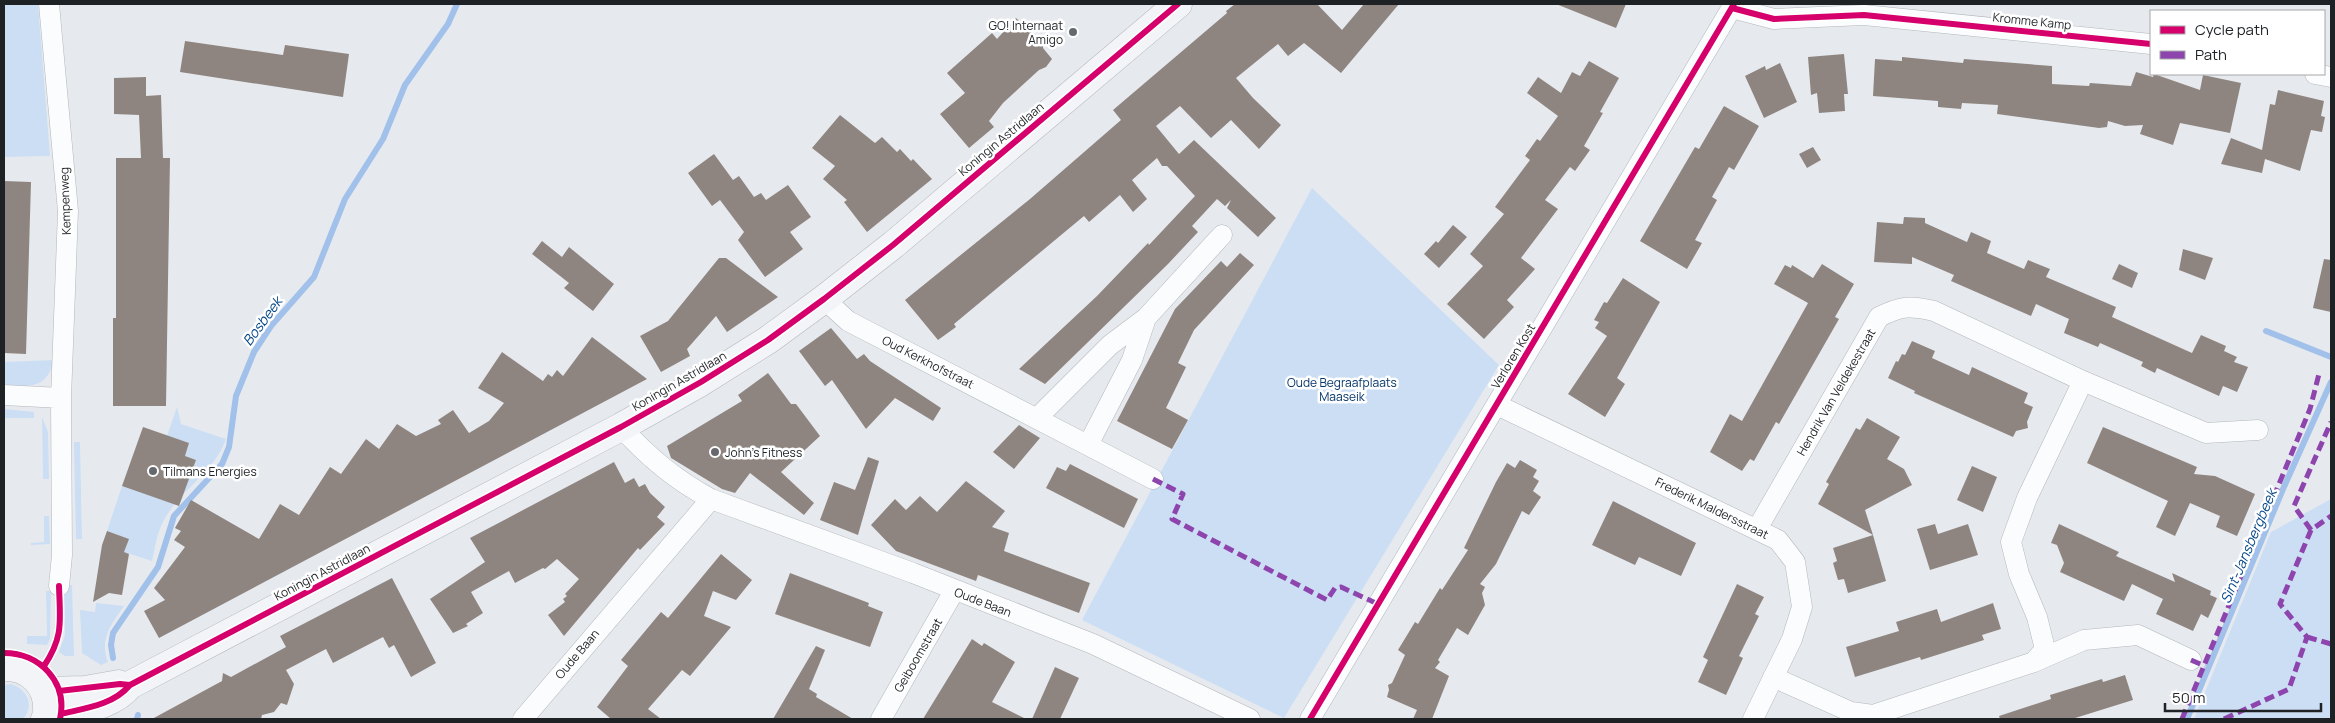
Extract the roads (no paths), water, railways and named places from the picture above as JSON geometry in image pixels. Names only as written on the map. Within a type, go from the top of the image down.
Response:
[{"type":"main road","name":"Koningin Astridlaan","points":[[130,684],[124,692],[95,706],[45,719],[47,705],[44,691],[130,684],[621,427],[710,377],[768,340],[893,245],[1178,4]]},
{"type":"main road","points":[[4,666],[29,673],[44,691]]},
{"type":"street","name":"Kempenweg","points":[[49,4],[68,211],[61,398],[62,555],[59,586]]},
{"type":"street","name":"Kromme Kamp","points":[[1733,6],[1774,19],[1864,15],[2150,44]]},
{"type":"street","name":"Verloren Kost","points":[[1310,719],[1733,6]]},
{"type":"street","points":[[1037,418],[1110,345],[1146,318],[1222,235]]},
{"type":"street","name":"Oud Kerkhofstraat","points":[[824,299],[848,321],[1153,479]]},
{"type":"street","name":"Hendrik Van Veldekestraat","points":[[1757,529],[1879,317],[1897,308],[1917,306],[1934,310],[2082,381],[2206,433],[2258,430]]},
{"type":"street","points":[[1088,445],[1132,360],[1146,318]]},
{"type":"street","points":[[2034,662],[2045,648],[2037,617],[2019,574],[2011,542],[2027,498],[2082,381]]},
{"type":"street","points":[[4,395],[61,398]]},
{"type":"street","name":"Frederik Maldersstraat","points":[[1496,405],[1778,540],[1795,562],[1802,607],[1792,639],[1753,719]]},
{"type":"street","name":"Oude Baan","points":[[621,427],[649,455],[690,487],[711,499],[1093,644],[1250,719]]},
{"type":"street","name":"Oude Baan","points":[[523,719],[711,499]]},
{"type":"street","name":"Geiboomstraat","points":[[880,719],[954,591]]},
{"type":"street","points":[[1773,677],[1851,712],[1872,715],[2034,662],[2084,640],[2138,635],[2191,660]]},
{"type":"waterway","name":"Bosbeek","points":[[113,658],[111,645],[113,633],[158,567],[174,516],[222,464],[229,447],[236,396],[254,352],[271,326],[314,277],[345,199],[383,139],[405,85],[448,24],[457,4]]},
{"type":"waterway","name":"Sint-Jansbergbeek","points":[[2266,331],[2331,357]]},
{"type":"waterway","name":"Sint-Jansbergbeek","points":[[2187,719],[2283,489],[2331,382]]},
{"type":"waterway","name":"Bosbeek","points":[[137,719],[138,715]]},
{"type":"place","name":"GO! Internaat Amigo","points":[[1073,32]]},
{"type":"place","name":"John's Fitness","points":[[715,452]]},
{"type":"place","name":"Tilmans Energies","points":[[153,471]]},
{"type":"park label","name":"Oude Begraafplaats Maaseik","points":[[1342,389]]}]
